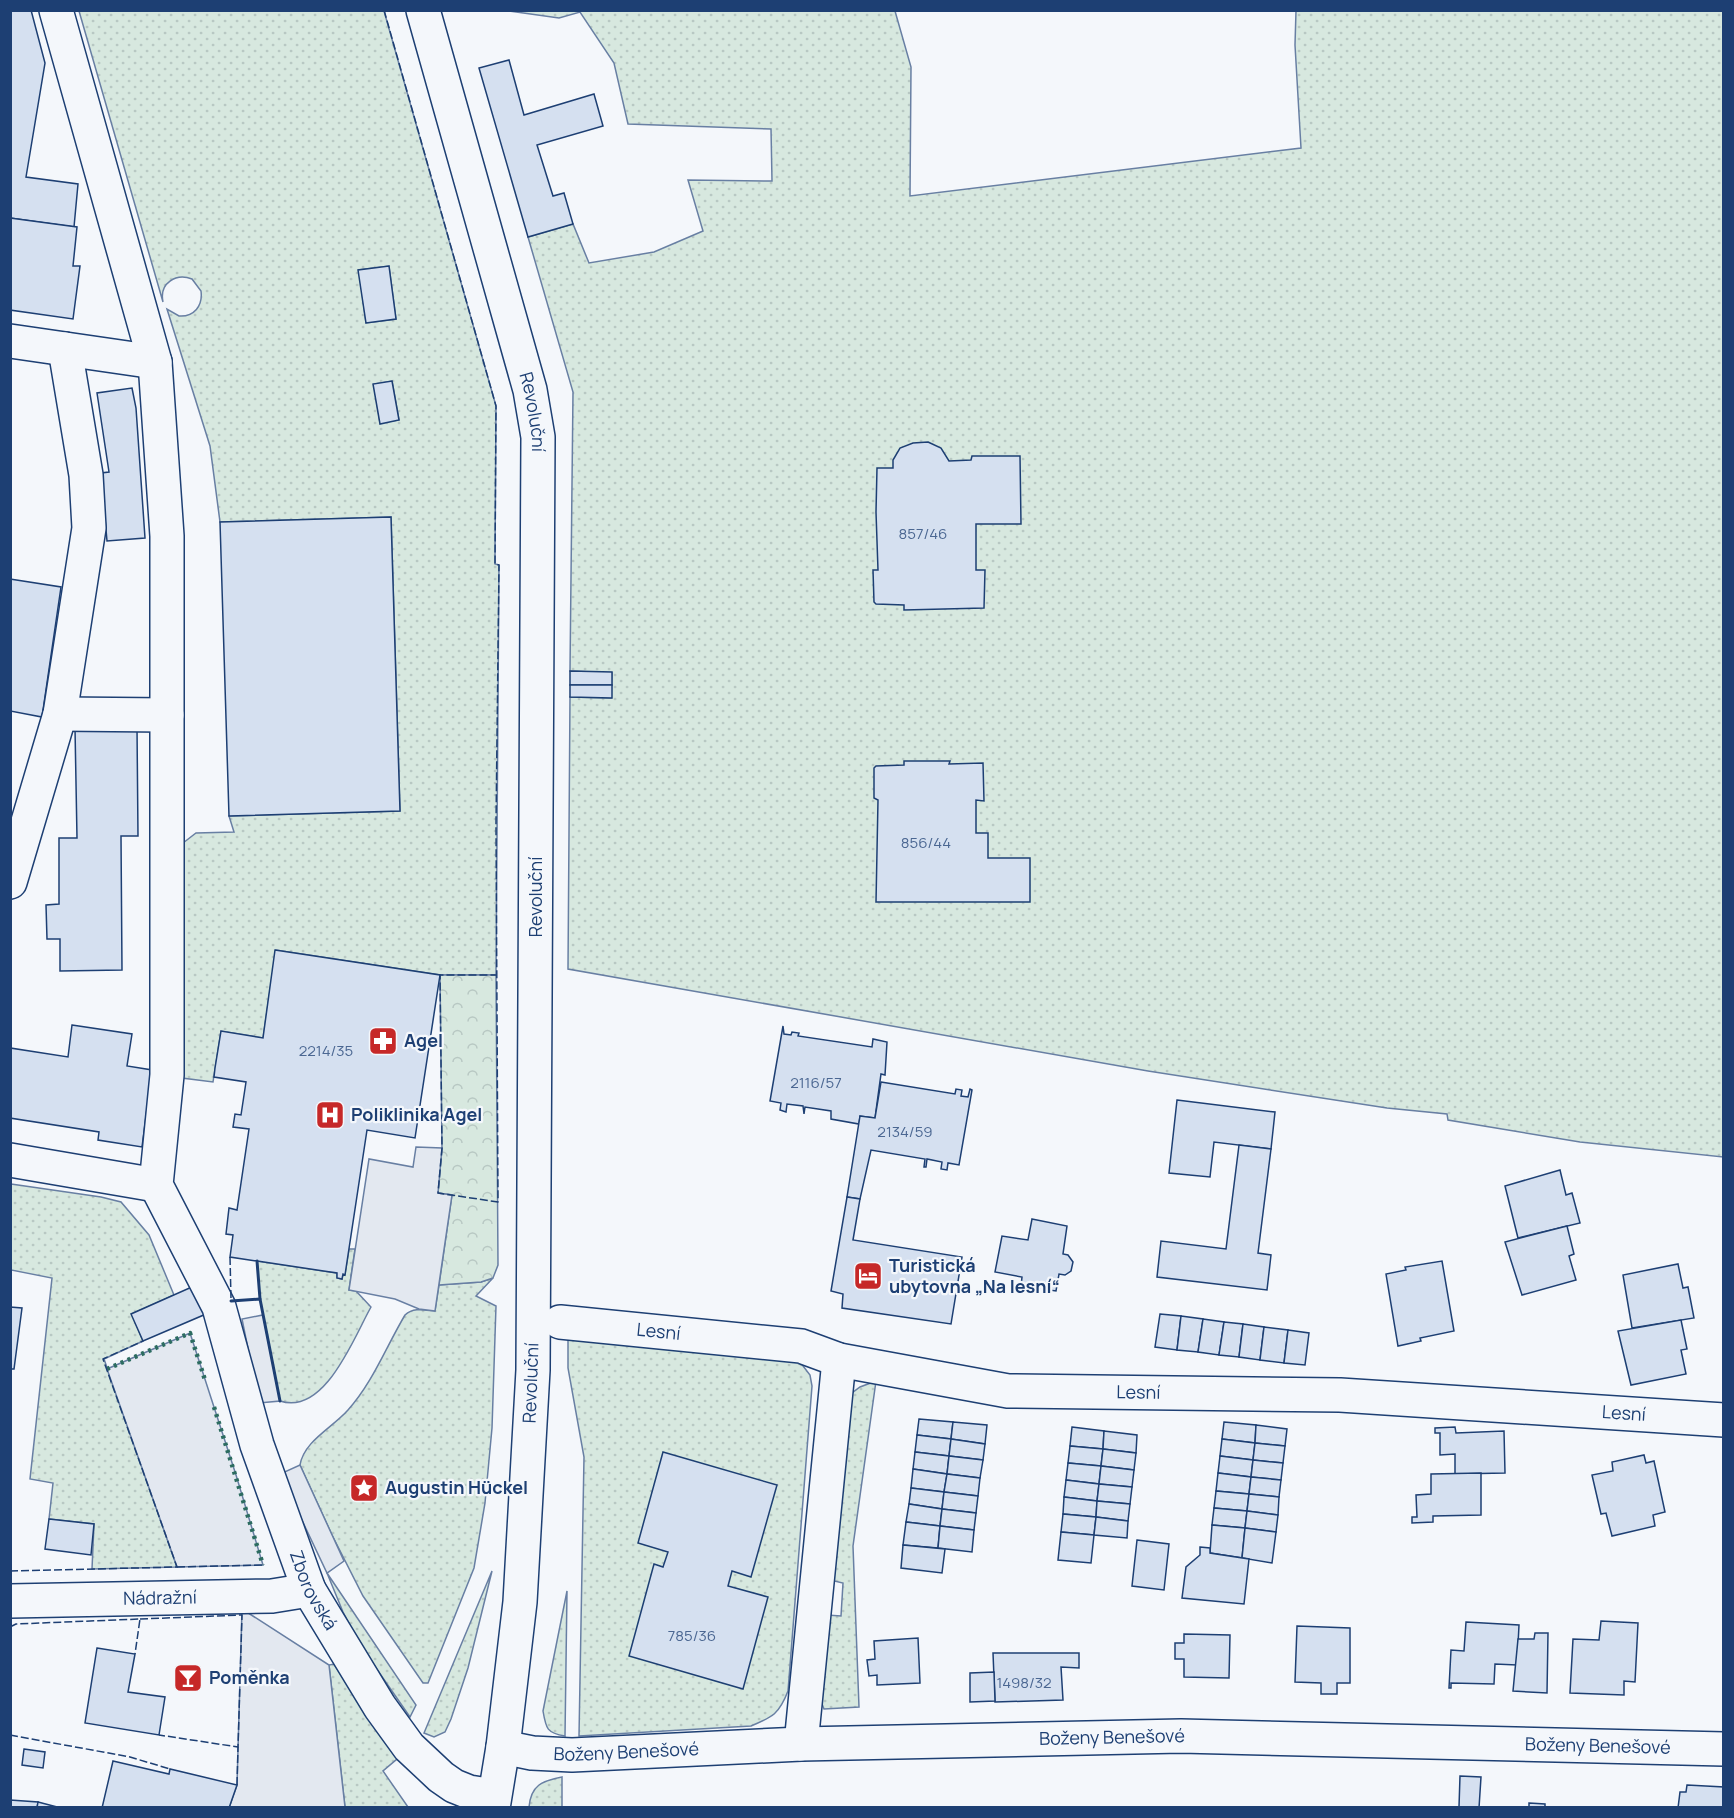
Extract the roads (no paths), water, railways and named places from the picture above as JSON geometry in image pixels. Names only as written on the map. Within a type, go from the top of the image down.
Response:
[{"type":"street","points":[[10,1160],[156,1185],[167,1075],[167,536],[155,362],[56,10]]},
{"type":"street","name":"Revoluční","points":[[423,10],[530,390],[538,437],[533,1370],[520,1602],[503,1747],[494,1802]]},
{"type":"street","points":[[10,341],[155,362]]},
{"type":"street","points":[[10,882],[60,714],[89,528],[86,475],[64,349]]},
{"type":"street","points":[[60,714],[166,715]]},
{"type":"street","name":"Zborovská","points":[[156,1185],[219,1307],[257,1445],[309,1590],[380,1707],[409,1747],[426,1765],[454,1786],[494,1802]]},
{"type":"street","name":"Lesní","points":[[560,1322],[801,1346],[839,1360],[1008,1391],[1340,1395],[1724,1420]]},
{"type":"street","points":[[801,1744],[839,1360]]},
{"type":"street","name":"Nádražní","points":[[10,1601],[272,1596],[309,1590]]},
{"type":"street","name":"Boženy Benešové","points":[[503,1747],[551,1756],[801,1744],[1181,1736],[1724,1749]]},
{"type":"place","name":"Agel","points":[[383,1041]]},
{"type":"place","name":"Poliklinika Agel","points":[[330,1115]]},
{"type":"place","name":"Turistická ubytovna „Na lesní“","points":[[868,1276]]},
{"type":"place","name":"Augustin Hückel","points":[[364,1488]]},
{"type":"place","name":"Poměnka","points":[[188,1678]]}]
